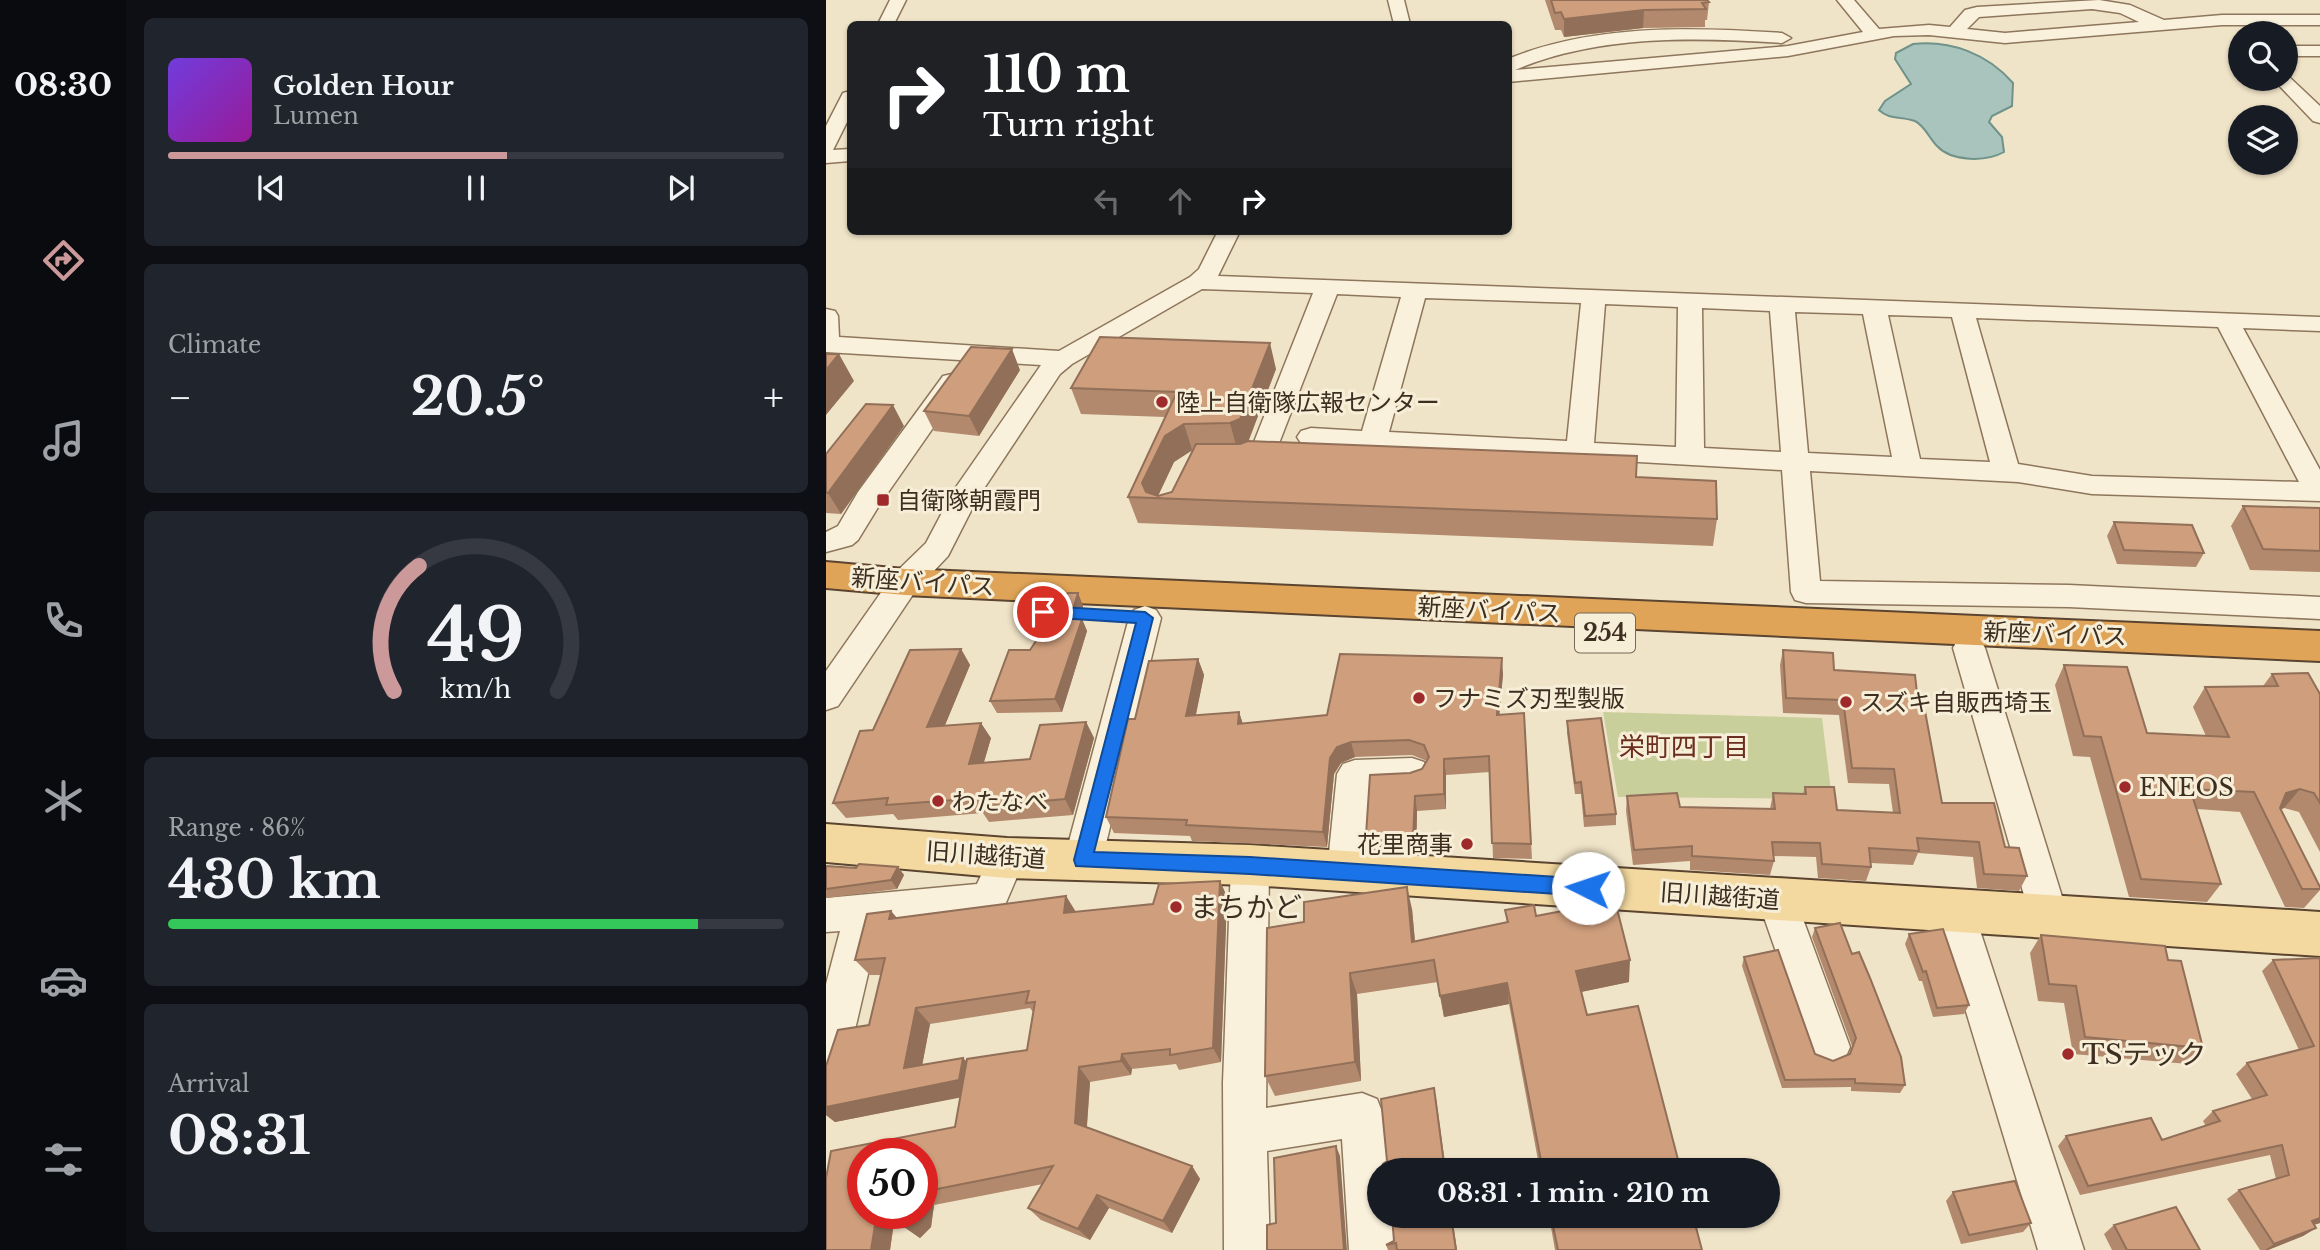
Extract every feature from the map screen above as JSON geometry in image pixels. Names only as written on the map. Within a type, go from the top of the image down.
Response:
[{"type":"highway","name":"新座バイパス","points":[[826,575],[897,592],[1145,618],[1969,648],[2318,653]]},
{"type":"highway","name":"新座バイパス","points":[[826,597],[897,592],[2318,653]]},
{"type":"main road","name":"旧川越街道","points":[[826,843],[1007,858],[1250,866],[2320,934]]},
{"type":"street","points":[[888,21],[898,0]]},
{"type":"street","points":[[1396,0],[1401,21]]},
{"type":"street","points":[[1845,0],[1874,34]]},
{"type":"street","points":[[1954,33],[1971,14],[1977,12],[2037,8],[2108,6],[2163,26]]},
{"type":"street","points":[[2208,7],[2228,27]]},
{"type":"street","points":[[2037,8],[2065,34]]},
{"type":"street","points":[[1512,76],[1719,59],[1915,30],[2005,38],[2221,20],[2320,20]]},
{"type":"street","points":[[1512,64],[1574,43],[1683,34],[1737,34],[1822,44]]},
{"type":"street","points":[[2298,51],[2320,51]]},
{"type":"street","points":[[2294,91],[2320,117]]},
{"type":"street","points":[[826,146],[847,103]]},
{"type":"street","points":[[826,157],[847,155]]},
{"type":"street","points":[[826,697],[897,592],[937,549],[964,497],[1051,369],[1063,359],[1198,282],[1209,272],[1227,235]]},
{"type":"street","points":[[1198,282],[2320,324]]},
{"type":"street","points":[[1215,459],[1255,458],[1261,452],[1328,286]]},
{"type":"street","points":[[1373,440],[1415,290]]},
{"type":"street","points":[[1580,451],[1594,297]]},
{"type":"street","points":[[1690,300],[1690,457]]},
{"type":"street","points":[[1782,304],[1806,592],[2069,596],[2320,608]]},
{"type":"street","points":[[1874,307],[1908,468]]},
{"type":"street","points":[[1962,310],[2007,474]]},
{"type":"street","points":[[826,316],[827,344],[1063,359]]},
{"type":"street","points":[[2226,320],[2319,492]]},
{"type":"street","points":[[826,542],[842,538],[848,533],[868,499],[974,352]]},
{"type":"street","points":[[1311,437],[2007,474],[2092,485],[2319,492]]},
{"type":"street","points":[[1083,860],[1145,618]]},
{"type":"street","points":[[1969,648],[2049,916]]},
{"type":"street","points":[[1346,872],[1355,775],[1412,772]]},
{"type":"street","points":[[826,1064],[845,914],[989,900],[1007,858]]},
{"type":"street","points":[[1247,1250],[1245,1133],[1250,866]]},
{"type":"street","points":[[1777,900],[1829,1047]]},
{"type":"street","points":[[1955,912],[2061,1250]]},
{"type":"street","points":[[1245,1133],[1362,1114],[1372,1250]]},
{"type":"green space","points":[[1603,712],[1822,718],[1832,799],[1618,797]]},
{"type":"water","points":[[1913,44],[1941,44],[1968,51],[1992,64],[2013,83],[2012,106],[1992,116],[1989,122],[2002,137],[2004,152],[1979,159],[1951,155],[1937,146],[1915,121],[1887,115],[1879,110],[1885,101],[1911,84],[1895,59],[1896,53]]},
{"type":"building","points":[[1551,0],[1709,2],[1702,3],[1706,9],[1644,10],[1564,19],[1561,12],[1555,13]]},
{"type":"building","points":[[1100,337],[1270,343],[1240,419],[1230,423],[1184,424],[1165,436],[1142,483],[1146,492],[1158,496],[1172,492],[1196,444],[1240,444],[1248,441],[1637,456],[1636,477],[1716,481],[1717,519],[1128,497],[1177,392],[1071,388]]},
{"type":"building","points":[[971,347],[1012,349],[969,416],[924,411]]},
{"type":"building","points":[[826,354],[839,354],[826,370]]},
{"type":"building","points":[[866,404],[893,405],[826,493],[826,454]]},
{"type":"building","points":[[2243,506],[2320,508],[2320,551],[2263,549]]},
{"type":"building","points":[[2114,522],[2192,525],[2204,553],[2124,550]]},
{"type":"building","points":[[1068,593],[1078,593],[1070,619],[1082,619],[1055,699],[990,701],[1009,650],[1030,650]]},
{"type":"building","points":[[961,649],[927,727],[981,723],[969,764],[1030,759],[1040,725],[1086,722],[1065,799],[979,807],[981,798],[886,805],[888,798],[833,803],[860,731],[873,730],[910,650]]},
{"type":"building","points":[[1783,650],[1833,653],[1834,670],[1915,675],[1919,711],[1925,711],[1942,803],[1994,803],[2005,847],[2019,848],[2027,876],[1984,874],[1979,842],[1917,838],[1919,851],[1869,848],[1871,867],[1822,864],[1820,843],[1772,842],[1774,861],[1692,856],[1692,846],[1634,850],[1627,796],[1677,793],[1680,807],[1775,809],[1773,793],[1806,794],[1805,787],[1834,787],[1837,810],[1900,813],[1894,769],[1852,768],[1843,700],[1786,698]]},
{"type":"building","points":[[1340,654],[1502,658],[1497,715],[1524,713],[1531,844],[1492,843],[1489,756],[1444,759],[1444,794],[1415,796],[1413,838],[1366,835],[1370,775],[1410,773],[1422,769],[1429,757],[1424,745],[1409,740],[1351,742],[1337,747],[1330,758],[1323,832],[1186,825],[1187,820],[1106,817],[1128,719],[1135,719],[1149,661],[1198,659],[1186,716],[1239,712],[1238,724],[1327,715]]},
{"type":"building","points":[[2064,665],[2127,667],[2147,733],[2229,737],[2205,687],[2278,686],[2272,674],[2308,673],[2320,694],[2320,803],[2314,793],[2300,789],[2286,793],[2280,808],[2320,889],[2302,889],[2254,792],[2190,789],[2221,884],[2141,879],[2101,737],[2084,736]]},
{"type":"building","points":[[1601,718],[1616,814],[1585,816],[1581,782],[1575,783],[1567,721]]},
{"type":"building","points":[[859,864],[898,867],[891,880],[826,889],[826,866],[856,868]]},
{"type":"building","points":[[1220,881],[1213,1048],[1170,1055],[1170,1049],[1122,1054],[1121,1061],[1079,1067],[1075,1123],[1192,1166],[1163,1221],[1097,1195],[1078,1229],[1028,1208],[1053,1166],[938,1189],[938,1138],[898,1138],[955,1127],[967,1059],[1027,1050],[1035,1002],[1026,1003],[1029,991],[916,1008],[904,1068],[963,1058],[959,1080],[826,1107],[826,1066],[838,1030],[869,1025],[885,958],[855,960],[867,914],[891,911],[889,919],[1066,896],[1064,913],[1153,904],[1159,884]]},
{"type":"building","points":[[1407,887],[1412,942],[1508,922],[1505,910],[1534,905],[1536,916],[1615,901],[1630,960],[1576,971],[1587,1015],[1638,1006],[1678,1158],[1541,1158],[1507,983],[1440,996],[1434,960],[1350,973],[1355,1062],[1265,1076],[1267,928],[1304,922],[1304,902]]},
{"type":"building","points":[[1840,923],[1852,954],[1859,952],[1870,978],[1901,1057],[1905,1085],[1855,1083],[1855,1079],[1785,1080],[1744,957],[1778,950],[1815,1054],[1833,1061],[1850,1054],[1856,1038],[1815,928]]},
{"type":"building","points":[[1943,929],[1969,1005],[1937,1008],[1926,971],[1923,972],[1909,934]]},
{"type":"building","points":[[2041,935],[2165,946],[2168,960],[2181,961],[2203,1048],[2085,1037],[2076,986],[2049,984]]},
{"type":"building","points":[[2320,958],[2320,1218],[2312,1221],[2316,1228],[2274,1244],[2239,1190],[2289,1175],[2282,1145],[2088,1186],[2066,1136],[2151,1118],[2162,1140],[2220,1121],[2213,1111],[2267,1095],[2247,1063],[2314,1046],[2273,960]]},
{"type":"building","points":[[1434,1088],[1443,1158],[1387,1158],[1381,1099]]},
{"type":"building","points":[[1336,1146],[1344,1250],[1267,1250],[1267,1225],[1276,1223],[1274,1158]]},
{"type":"building","points":[[847,1148],[847,1229],[874,1229],[871,1250],[826,1250],[826,1178],[831,1151]]},
{"type":"building","points":[[2015,1181],[2031,1223],[1969,1235],[1953,1192]]},
{"type":"building","points":[[2176,1207],[2200,1250],[2127,1250],[2114,1225]]},
{"type":"building","points":[[1393,1228],[1453,1228],[1456,1250],[1397,1250],[1396,1243],[1386,1245],[1394,1241]]},
{"type":"building","points":[[1553,1228],[1696,1228],[1702,1250],[1558,1250]]},
{"type":"place","name":"陸上自衛隊広報センター","points":[[1162,402]]},
{"type":"place","name":"自衛隊朝霞門","points":[[883,500]]},
{"type":"place","name":"フナミズ刃型製版","points":[[1419,698]]},
{"type":"place","name":"スズキ自販西埼玉","points":[[1846,702]]},
{"type":"place","name":"ENEOS","points":[[2125,787]]},
{"type":"place","name":"わたなべ","points":[[938,801]]},
{"type":"place","name":"花里商事","points":[[1467,844]]},
{"type":"place","name":"まちかど","points":[[1176,907]]},
{"type":"place","name":"TSテック","points":[[2068,1054]]},
{"type":"district","name":"栄町四丁目","points":[[1684,747]]},
{"type":"route","points":[[1043,612],[1145,618],[1083,860],[1250,866],[1588,888]]}]
